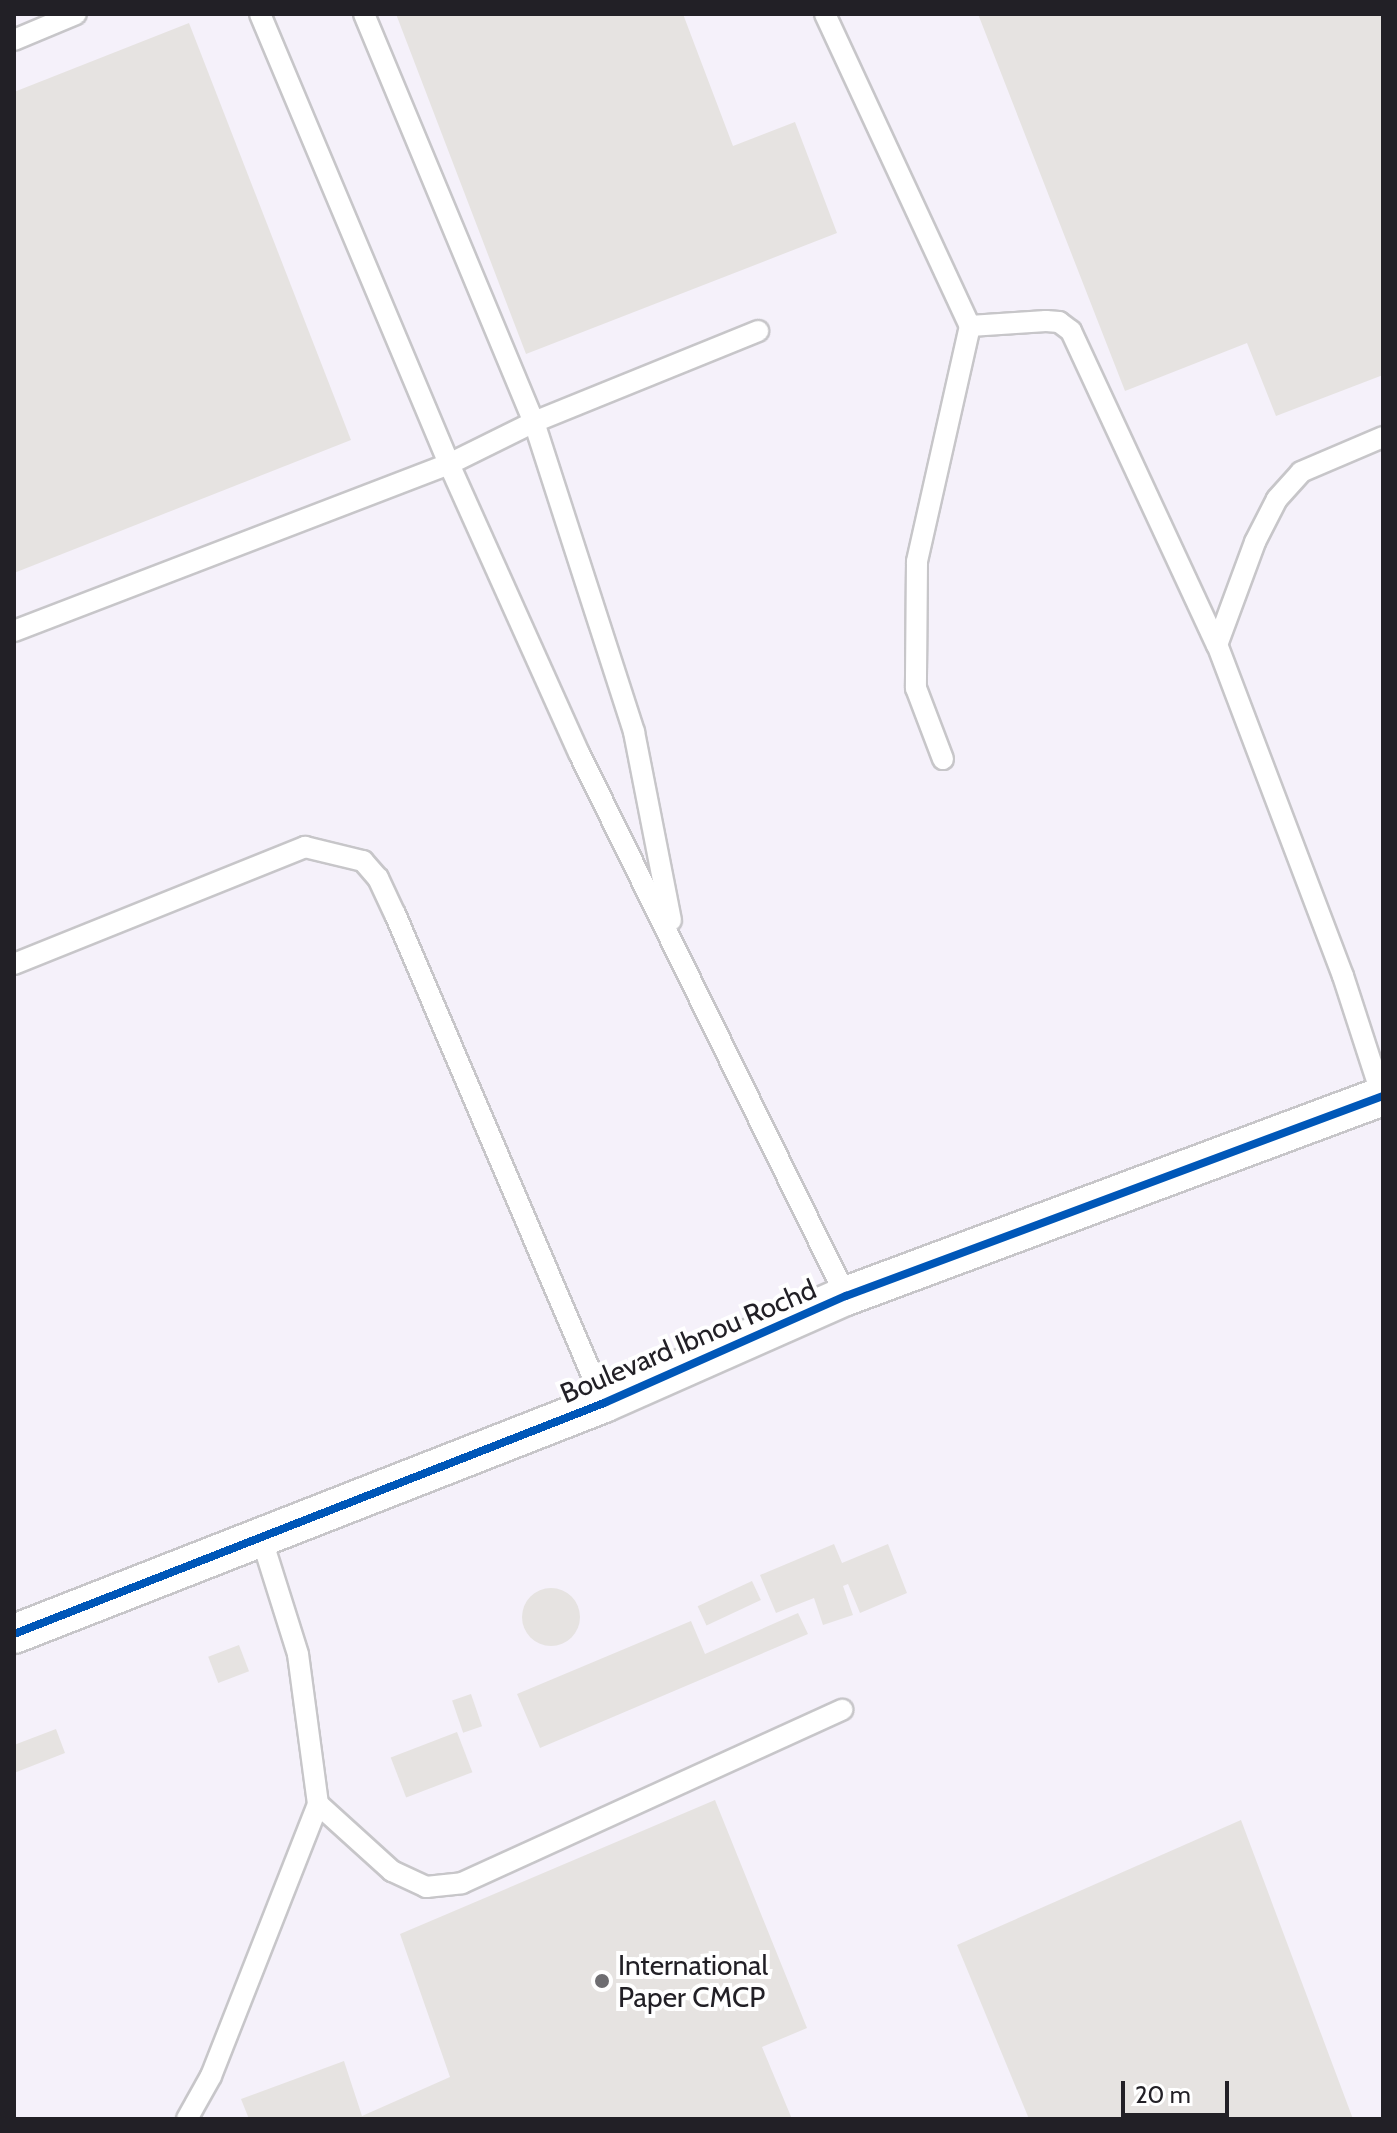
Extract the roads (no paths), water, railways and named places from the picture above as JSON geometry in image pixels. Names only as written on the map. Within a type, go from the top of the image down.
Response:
[{"type":"street","name":"Boulevard Ibnou Rochd","points":[[14,1634],[262,1540],[604,1403],[846,1296],[1383,1096]]},
{"type":"lane","points":[[14,40],[76,14]]},
{"type":"lane","points":[[260,14],[449,464],[579,753],[676,944],[846,1296]]},
{"type":"lane","points":[[364,14],[534,422],[634,732],[676,944]]},
{"type":"lane","points":[[825,14],[970,326],[917,562],[916,688],[943,759]]},
{"type":"lane","points":[[970,326],[1046,321],[1059,322],[1071,331],[1217,645],[1343,976],[1383,1096]]},
{"type":"lane","points":[[14,631],[449,464],[534,422],[758,331]]},
{"type":"lane","points":[[1217,645],[1255,542],[1277,499],[1301,472],[1383,437]]},
{"type":"lane","points":[[14,964],[305,847],[363,861],[378,878],[395,914],[604,1403]]},
{"type":"lane","points":[[187,2119],[211,2076],[318,1804],[298,1654],[262,1540]]},
{"type":"lane","points":[[318,1804],[392,1871],[426,1887],[462,1883],[842,1710]]},
{"type":"place","name":"International Paper CMCP","points":[[602,1981]]}]
